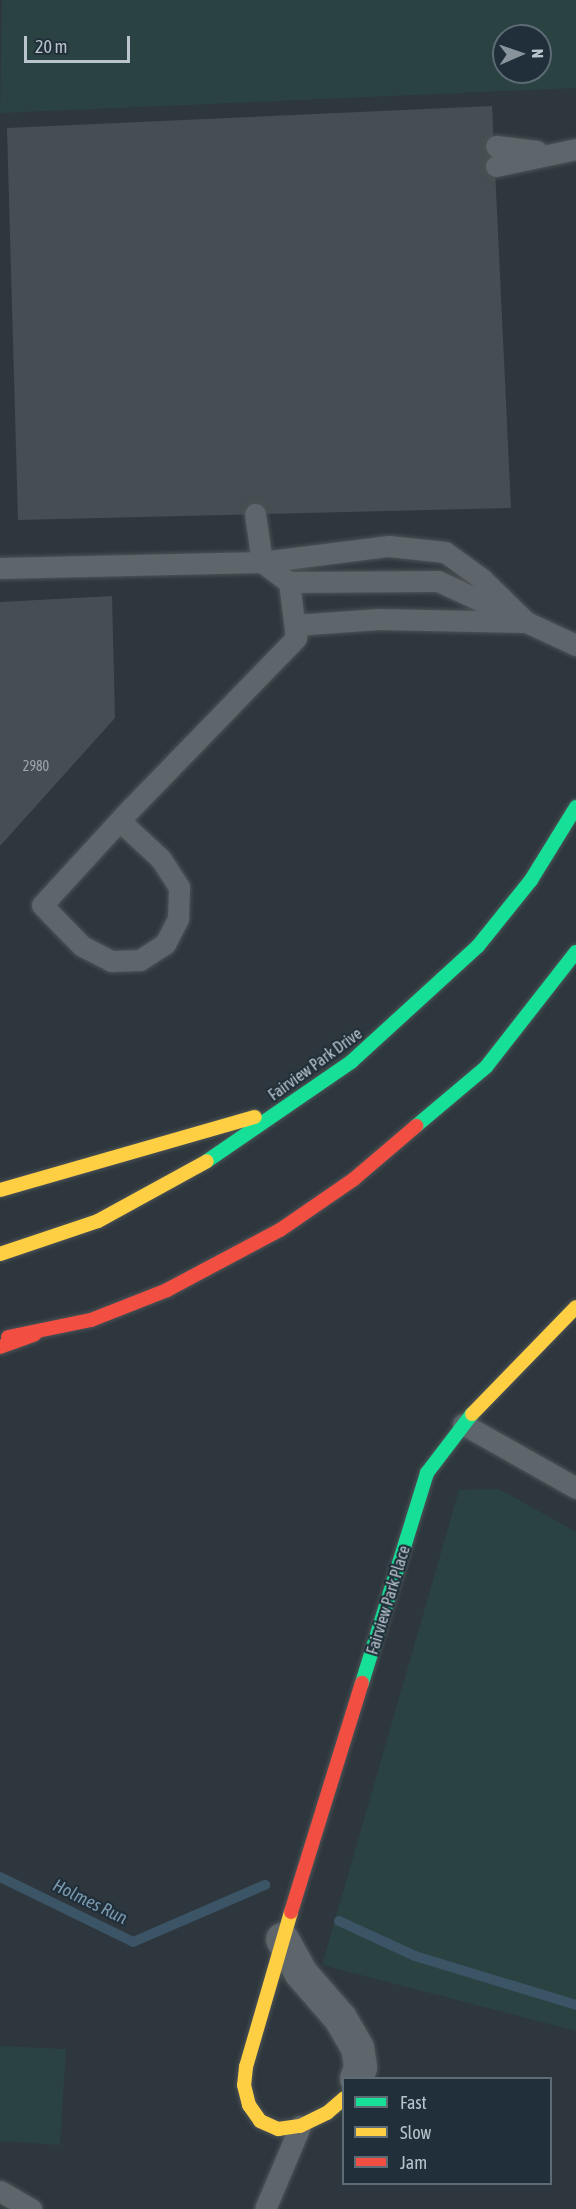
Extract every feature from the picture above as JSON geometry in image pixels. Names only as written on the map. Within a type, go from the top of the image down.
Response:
[{"type":"main road","name":"Fairview Park Drive","points":[[0,1254],[98,1221],[190,1173],[351,1062],[478,946],[531,880],[576,807]]},
{"type":"main road","points":[[0,1347],[35,1334],[91,1320],[176,1286],[280,1230],[354,1179],[486,1067],[576,952]]},
{"type":"main road","points":[[0,1190],[282,1108]]},
{"type":"main road","name":"Fairview Park Place","points":[[342,2102],[335,2118],[278,2129],[260,2121],[249,2105],[244,2085],[282,1939],[428,1473],[462,1424],[576,1307]]},
{"type":"main road","points":[[0,1338],[35,1334]]},
{"type":"street","points":[[282,1939],[300,1972],[340,2018],[357,2047],[360,2067],[357,2077]]},
{"type":"lane","points":[[496,156],[576,149]]},
{"type":"lane","points":[[255,514],[262,562],[289,582],[438,581],[576,645]]},
{"type":"lane","points":[[0,568],[262,562],[389,546],[445,552],[482,579],[526,622]]},
{"type":"lane","points":[[120,821],[160,859],[179,887],[178,918],[165,944],[140,960],[111,961],[82,946],[42,905],[120,821],[296,638],[289,582]]},
{"type":"lane","points":[[295,625],[379,620],[477,624],[526,622]]},
{"type":"lane","points":[[462,1424],[576,1488]]},
{"type":"lane","points":[[265,2209],[300,2126]]},
{"type":"lane","points":[[0,2192],[31,2209]]},
{"type":"green space","points":[[2,0],[576,0],[576,88],[0,113]]},
{"type":"green space","points":[[499,1489],[576,1532],[576,2031],[322,1965],[459,1490]]},
{"type":"green space","points":[[0,2046],[66,2049],[60,2145],[0,2141]]},
{"type":"building","points":[[492,106],[511,508],[18,520],[7,128]]},
{"type":"building","points":[[112,596],[115,718],[0,846],[0,602]]},
{"type":"waterway","name":"Holmes Run","points":[[0,1877],[133,1942],[265,1885]]},
{"type":"waterway","name":"Holmes Run","points":[[339,1921],[415,1956],[576,2005]]},
{"type":"traffic: fast","points":[[207,1161],[351,1062],[478,946],[531,880],[576,807]]},
{"type":"traffic: fast","points":[[416,1126],[486,1067],[576,952]]},
{"type":"traffic: fast","points":[[362,1683],[427,1473],[472,1414]]},
{"type":"traffic: slow","points":[[0,1190],[255,1117]]},
{"type":"traffic: slow","points":[[0,1254],[98,1221],[207,1161]]},
{"type":"traffic: slow","points":[[472,1414],[576,1307]]},
{"type":"traffic: slow","points":[[291,1912],[246,2067],[244,2085],[249,2105],[260,2121],[278,2129],[300,2126],[327,2113],[342,2100]]},
{"type":"traffic: jam","points":[[8,1337],[91,1320],[167,1290],[280,1230],[354,1179],[416,1126]]},
{"type":"traffic: jam","points":[[0,1347],[35,1334]]},
{"type":"traffic: jam","points":[[291,1912],[362,1683]]}]
